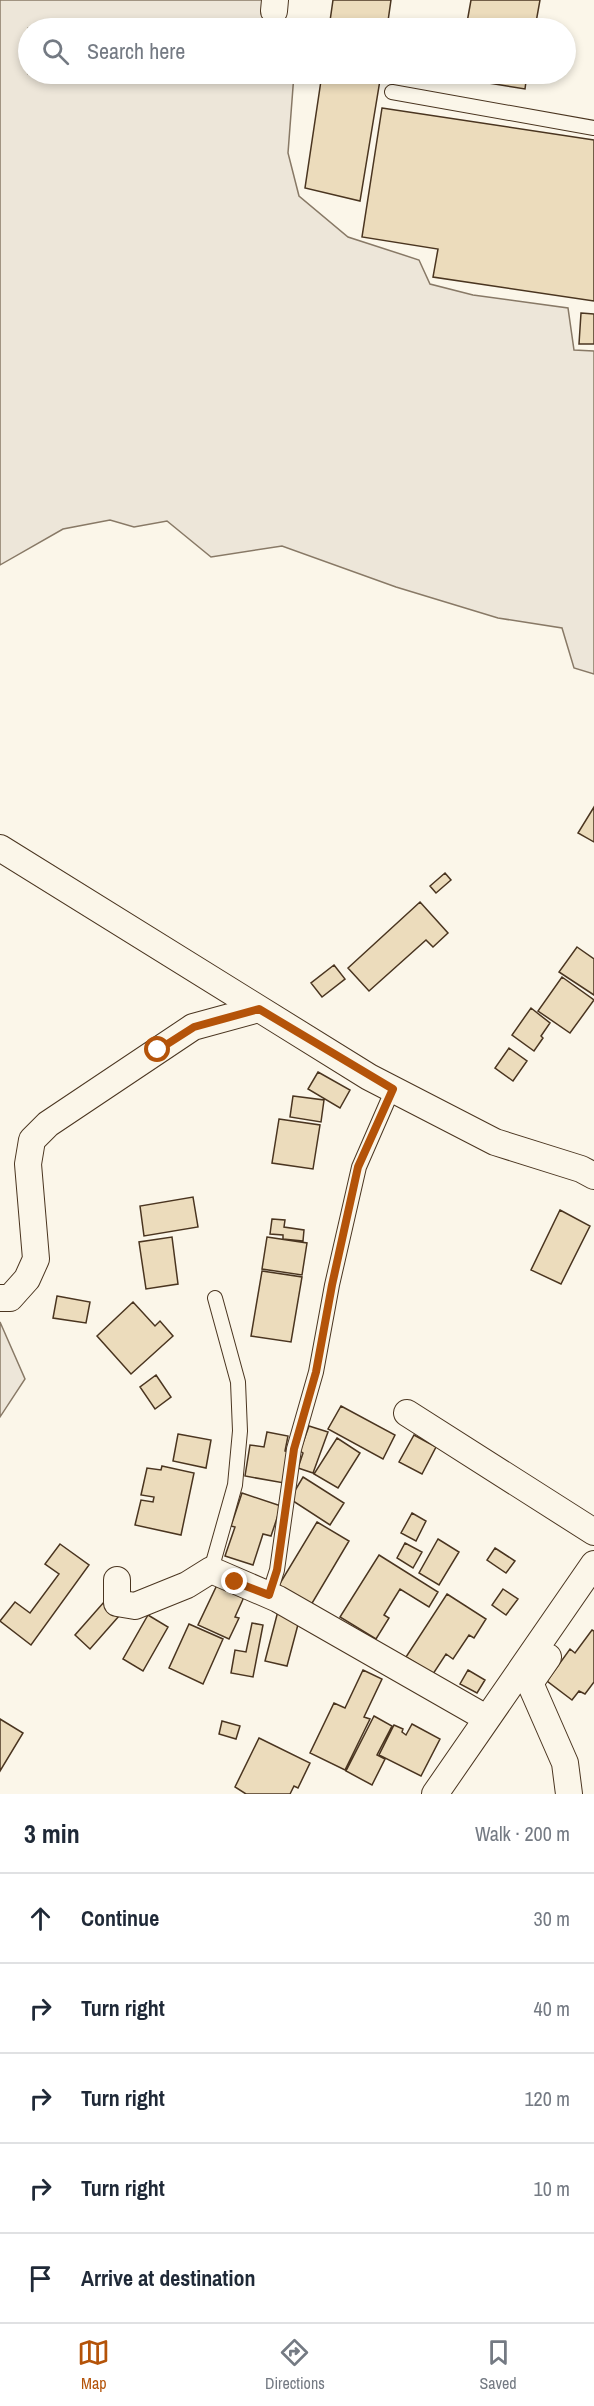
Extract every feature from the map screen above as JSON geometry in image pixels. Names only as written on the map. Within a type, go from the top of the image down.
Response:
[{"type":"street","points":[[0,848],[259,1009],[393,1089],[495,1142],[581,1169],[594,1176]]},
{"type":"street","points":[[0,1298],[10,1298],[27,1279],[36,1259],[28,1164],[32,1140],[48,1124],[194,1027],[259,1009]]},
{"type":"street","points":[[407,1413],[594,1532]]},
{"type":"street","points":[[117,1580],[117,1603],[135,1606],[186,1585],[211,1570],[269,1595],[486,1718]]},
{"type":"street","points":[[435,1794],[589,1570]]},
{"type":"street","points":[[569,1794],[565,1763],[530,1683],[594,1592],[589,1570]]},
{"type":"lane","points":[[392,92],[594,128]]},
{"type":"lane","points":[[269,1595],[277,1570],[294,1449],[316,1372],[358,1167],[393,1089]]},
{"type":"lane","points":[[211,1570],[235,1485],[240,1431],[238,1382],[215,1298]]},
{"type":"shaded area","points":[[0,0],[263,0],[268,18],[18,18],[18,84],[293,84],[288,153],[299,196],[348,237],[419,260],[430,284],[473,295],[568,308],[574,350],[594,351],[594,674],[574,668],[562,628],[498,618],[396,587],[282,546],[211,557],[167,521],[134,527],[110,520],[63,529],[0,565]]},
{"type":"shaded area","points":[[0,1322],[25,1379],[0,1417]]},
{"type":"building","points":[[333,0],[391,0],[388,18],[330,18]]},
{"type":"building","points":[[471,0],[540,0],[537,18],[468,18]]},
{"type":"building","points":[[321,84],[379,84],[360,201],[305,188]]},
{"type":"building","points":[[495,84],[526,84],[525,89]]},
{"type":"building","points":[[382,108],[594,140],[594,301],[433,277],[438,249],[362,237]]},
{"type":"building","points":[[581,313],[594,314],[594,344],[579,344]]},
{"type":"building","points":[[594,807],[594,842],[578,833]]},
{"type":"building","points":[[445,873],[451,880],[436,893],[430,886]]},
{"type":"building","points":[[420,902],[448,933],[433,947],[426,940],[369,991],[348,968]]},
{"type":"building","points":[[577,947],[594,959],[594,995],[559,972]]},
{"type":"building","points":[[334,965],[345,979],[322,997],[311,983]]},
{"type":"building","points":[[562,977],[594,1000],[570,1033],[538,1011]]},
{"type":"building","points":[[531,1008],[550,1023],[534,1051],[512,1035]]},
{"type":"building","points":[[509,1048],[527,1061],[513,1081],[495,1068]]},
{"type":"building","points":[[318,1072],[350,1090],[340,1108],[308,1089]]},
{"type":"building","points":[[293,1096],[324,1100],[321,1122],[290,1117]]},
{"type":"building","points":[[279,1119],[320,1125],[313,1169],[272,1163]]},
{"type":"building","points":[[193,1197],[198,1227],[144,1236],[140,1206]]},
{"type":"building","points":[[560,1210],[590,1226],[561,1284],[531,1270]]},
{"type":"building","points":[[272,1219],[285,1220],[284,1227],[304,1230],[303,1241],[283,1239],[283,1235],[270,1234]]},
{"type":"building","points":[[172,1237],[178,1284],[146,1289],[139,1242]]},
{"type":"building","points":[[267,1237],[307,1243],[302,1275],[262,1269]]},
{"type":"building","points":[[262,1271],[302,1277],[291,1342],[251,1336]]},
{"type":"building","points":[[57,1296],[90,1302],[86,1323],[53,1318]]},
{"type":"building","points":[[133,1302],[155,1326],[160,1321],[173,1336],[131,1374],[97,1336]]},
{"type":"building","points":[[156,1375],[171,1397],[155,1409],[140,1387]]},
{"type":"building","points":[[341,1406],[395,1435],[383,1459],[328,1429]]},
{"type":"building","points":[[309,1426],[328,1432],[313,1473],[298,1468],[303,1453],[300,1451]]},
{"type":"building","points":[[267,1432],[288,1436],[285,1451],[289,1452],[284,1483],[245,1476],[250,1445],[264,1447]]},
{"type":"building","points":[[178,1434],[211,1440],[206,1468],[173,1461]]},
{"type":"building","points":[[414,1435],[436,1447],[422,1474],[399,1462]]},
{"type":"building","points":[[337,1438],[360,1453],[338,1488],[314,1474]]},
{"type":"building","points":[[162,1466],[194,1473],[181,1535],[135,1525],[141,1500],[153,1502],[154,1497],[141,1495],[147,1468],[161,1470]]},
{"type":"building","points":[[303,1477],[344,1503],[330,1525],[290,1499]]},
{"type":"building","points":[[242,1493],[281,1506],[271,1536],[263,1534],[253,1565],[225,1556],[235,1527],[231,1526]]},
{"type":"building","points":[[412,1513],[426,1521],[416,1541],[401,1533]]},
{"type":"building","points":[[317,1522],[349,1541],[311,1605],[279,1585]]},
{"type":"building","points":[[438,1539],[459,1552],[439,1585],[419,1573]]},
{"type":"building","points":[[405,1543],[422,1552],[413,1568],[397,1558]]},
{"type":"building","points":[[60,1544],[89,1565],[31,1645],[0,1621],[15,1602],[30,1613],[59,1574],[45,1564]]},
{"type":"building","points":[[495,1548],[515,1561],[506,1573],[487,1560]]},
{"type":"building","points":[[379,1555],[438,1592],[429,1607],[400,1589],[384,1615],[389,1618],[376,1639],[340,1617]]},
{"type":"building","points":[[217,1585],[244,1597],[235,1617],[239,1618],[229,1639],[198,1625]]},
{"type":"building","points":[[503,1589],[518,1599],[506,1615],[492,1605]]},
{"type":"building","points":[[447,1594],[486,1619],[474,1638],[469,1635],[453,1659],[446,1654],[433,1674],[406,1657]]},
{"type":"building","points":[[104,1602],[119,1616],[90,1649],[75,1635]]},
{"type":"building","points":[[278,1611],[300,1617],[287,1666],[265,1661]]},
{"type":"building","points":[[148,1615],[168,1627],[143,1671],[123,1659]]},
{"type":"building","points":[[252,1623],[263,1625],[253,1677],[231,1673],[235,1650],[246,1652]]},
{"type":"building","points":[[189,1624],[223,1639],[203,1684],[169,1668]]},
{"type":"building","points":[[592,1630],[594,1631],[594,1682],[585,1694],[579,1691],[572,1700],[547,1681],[570,1649],[575,1653]]},
{"type":"building","points":[[363,1670],[382,1679],[364,1717],[370,1719],[345,1770],[310,1753],[334,1703],[345,1708]]},
{"type":"building","points":[[468,1670],[485,1680],[477,1693],[460,1684]]},
{"type":"building","points":[[374,1716],[392,1726],[377,1755],[385,1759],[372,1785],[346,1771]]},
{"type":"building","points":[[0,1719],[23,1733],[0,1771]]},
{"type":"building","points":[[222,1721],[240,1726],[236,1739],[219,1734]]},
{"type":"building","points":[[412,1724],[440,1739],[421,1776],[379,1755],[394,1725],[403,1729],[402,1732],[406,1735]]},
{"type":"building","points":[[259,1738],[310,1763],[298,1788],[294,1786],[290,1794],[246,1794],[235,1787]]},
{"type":"route","points":[[158,1050],[194,1027],[259,1009],[369,1077],[393,1089],[358,1167],[316,1372],[294,1449],[281,1528],[277,1570],[269,1595],[235,1582]]}]
